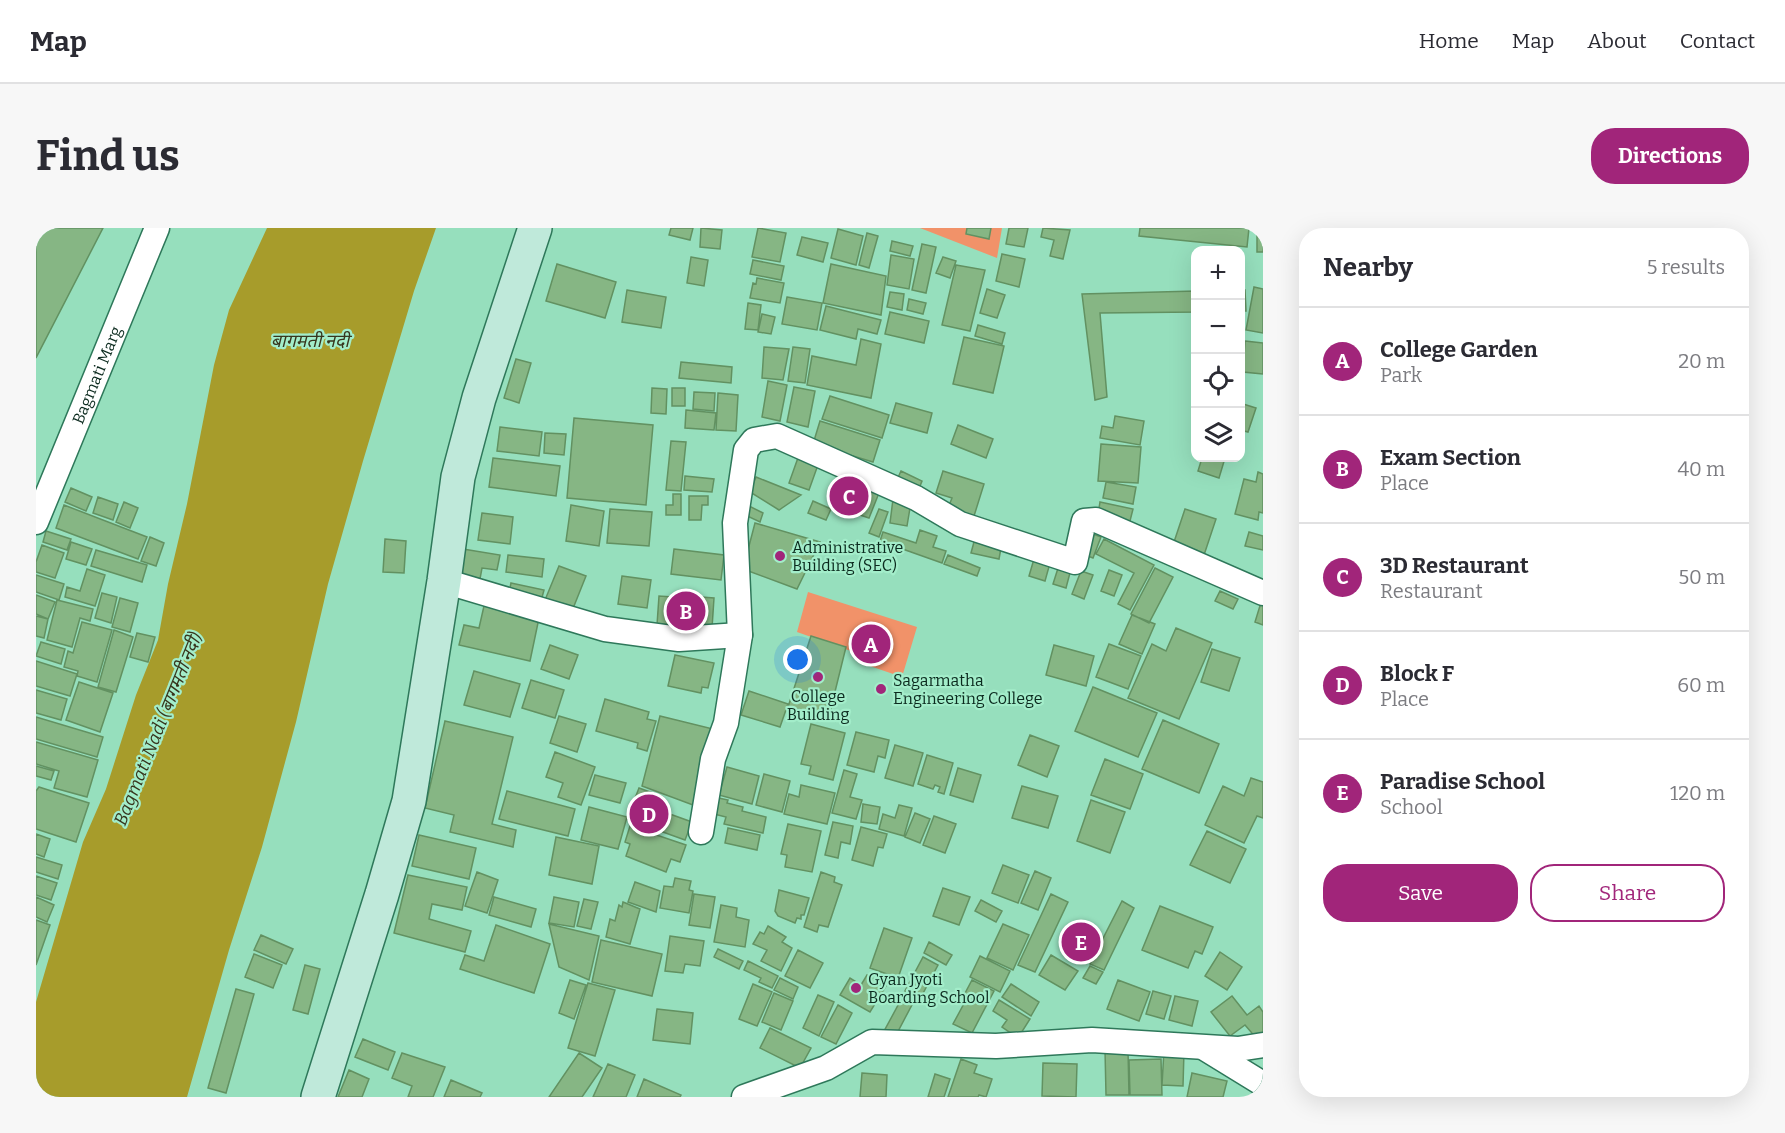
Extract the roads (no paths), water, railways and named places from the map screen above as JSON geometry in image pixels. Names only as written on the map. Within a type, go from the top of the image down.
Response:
[{"type":"street","name":"Bagmati Marg","points":[[36,522],[157,228]]},
{"type":"street","points":[[318,1097],[409,801],[458,477],[479,398],[535,228]]},
{"type":"street","points":[[701,832],[713,759],[726,723],[740,635],[735,523],[746,450],[754,440],[777,436],[916,498],[960,524],[1075,562],[1084,520],[1096,520],[1263,593]]},
{"type":"street","points":[[444,581],[605,629],[679,639],[740,635]]},
{"type":"street","points":[[744,1097],[826,1068],[872,1042],[996,1046],[1092,1040],[1238,1049],[1263,1045]]},
{"type":"street","points":[[1205,1048],[1263,1084]]},
{"type":"water","name":"बागमती नदी","points":[[267,228],[436,228],[414,291],[363,461],[328,584],[296,722],[262,847],[229,950],[187,1097],[36,1097],[36,1002],[83,842],[106,789],[136,695],[158,640],[214,365],[229,310]]},
{"type":"place","name":"3D Restaurant","points":[[849,496]]},
{"type":"place","name":"Administrative Building (SEC)","points":[[780,556]]},
{"type":"place","name":"Exam Section","points":[[686,611]]},
{"type":"place","name":"College Garden","points":[[871,644]]},
{"type":"place","name":"College Building","points":[[818,677]]},
{"type":"place","name":"Sagarmatha Engineering College","points":[[881,689]]},
{"type":"place","name":"Block F","points":[[649,814]]},
{"type":"place","name":"Paradise School","points":[[1081,942]]},
{"type":"place","name":"Gyan Jyoti Boarding School","points":[[856,988]]},
{"type":"water label","name":"Bagmati Nadi (बागमती नदी)","points":[[158,729]]}]
